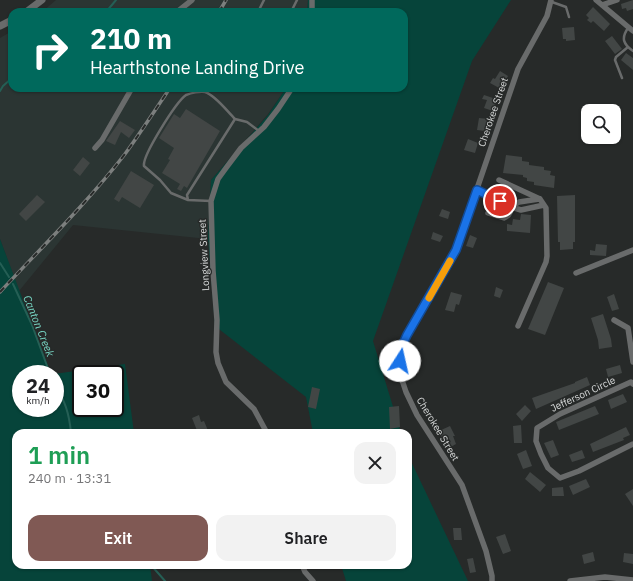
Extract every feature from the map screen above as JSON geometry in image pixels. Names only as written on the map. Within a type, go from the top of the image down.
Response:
[{"type":"street","points":[[31,8],[42,0]]},
{"type":"street","points":[[182,8],[192,0]]},
{"type":"street","points":[[596,0],[632,30]]},
{"type":"street","points":[[602,5],[617,0]]},
{"type":"street","name":"Cherokee Street","points":[[492,581],[486,551],[462,485],[417,414],[406,392],[400,374],[401,348],[456,250],[518,69],[547,16],[551,1]]},
{"type":"street","points":[[95,148],[102,140],[130,92]]},
{"type":"street","name":"Longview Street","points":[[264,429],[254,409],[226,382],[218,363],[216,352],[217,320],[213,271],[211,201],[216,183],[226,168],[241,148],[259,132],[278,109],[289,92]]},
{"type":"street","points":[[498,180],[540,199],[546,208],[546,262],[518,326]]},
{"type":"street","points":[[477,190],[511,207],[521,210],[544,205]]},
{"type":"street","points":[[488,213],[504,218],[508,216],[511,207],[519,202],[540,199]]},
{"type":"street","points":[[576,273],[633,250]]},
{"type":"street","points":[[614,320],[628,328],[633,362]]},
{"type":"street","name":"Jefferson Circle","points":[[633,384],[631,382],[560,414],[537,428],[536,441],[548,468],[560,478],[579,471],[633,444]]},
{"type":"street","points":[[304,569],[313,581]]},
{"type":"street","points":[[570,581],[604,577],[633,580]]},
{"type":"lane","points":[[551,1],[566,7],[569,17]]},
{"type":"lane","points":[[632,30],[624,35],[623,40],[633,51]]},
{"type":"lane","points":[[622,78],[615,60],[616,57],[628,47]]},
{"type":"lane","points":[[211,201],[188,200],[171,193],[160,180],[144,166],[144,160],[159,132],[180,101],[186,95],[205,92],[215,99],[235,119],[248,122],[259,132]]},
{"type":"lane","points":[[188,200],[187,195],[235,119]]},
{"type":"shaded area","points":[[56,0],[308,0],[307,8],[47,8]]},
{"type":"shaded area","points":[[8,33],[8,92],[283,92],[268,114],[211,180],[208,239],[73,225],[19,291],[0,239],[0,38]]},
{"type":"green space","points":[[308,0],[511,0],[472,61],[373,341],[400,429],[312,429],[306,397],[215,326],[208,238],[211,180],[268,115],[283,92],[408,92],[408,8],[307,8]]},
{"type":"green space","points":[[0,239],[48,365],[12,365],[12,417],[64,417],[64,373],[72,371],[72,417],[124,417],[124,365],[118,365],[125,364],[133,429],[12,429],[12,569],[150,569],[152,581],[0,581]]},
{"type":"green space","points":[[412,463],[468,581],[346,581],[342,569],[412,569]]},
{"type":"building","points":[[633,0],[633,9],[627,11],[626,8],[622,9],[621,4]]},
{"type":"building","points":[[593,7],[610,24],[604,31],[593,21],[591,23],[587,20],[589,18],[586,15]]},
{"type":"building","points":[[574,27],[575,40],[566,41],[566,39],[563,39],[562,28]]},
{"type":"building","points":[[612,36],[622,49],[615,54],[605,41]]},
{"type":"building","points":[[626,53],[633,58],[633,70],[621,60]]},
{"type":"building","points":[[500,71],[508,76],[501,89],[490,83],[493,78],[495,79]]},
{"type":"building","points":[[484,95],[496,99],[493,111],[484,108],[487,100],[482,99]]},
{"type":"building","points":[[186,109],[220,131],[187,188],[184,186],[181,191],[177,189],[180,184],[162,173],[170,160],[168,159],[174,148],[159,138],[174,114],[180,118]]},
{"type":"building","points":[[479,118],[488,119],[485,131],[477,130]]},
{"type":"building","points":[[120,121],[135,130],[129,138],[121,132],[115,145],[106,141]]},
{"type":"building","points":[[468,139],[478,143],[475,153],[464,150]]},
{"type":"building","points":[[506,155],[522,157],[522,161],[529,162],[529,165],[544,167],[544,170],[551,171],[550,175],[555,176],[554,188],[534,185],[534,182],[527,181],[527,178],[523,177],[523,175],[503,173]]},
{"type":"building","points":[[83,157],[90,163],[80,176],[73,170]]},
{"type":"building","points":[[131,171],[154,185],[140,208],[122,197],[119,202],[114,199]]},
{"type":"building","points":[[37,195],[45,202],[26,221],[19,214]]},
{"type":"building","points":[[575,195],[575,242],[573,242],[573,249],[560,250],[560,242],[558,242],[557,196]]},
{"type":"building","points":[[442,209],[450,212],[448,219],[439,216]]},
{"type":"building","points":[[521,214],[531,215],[530,233],[507,231],[507,224],[512,225],[513,219],[520,220]]},
{"type":"building","points":[[433,232],[443,236],[440,242],[431,239]]},
{"type":"building","points":[[470,235],[477,238],[473,248],[466,246]]},
{"type":"building","points":[[596,244],[607,245],[606,256],[590,255],[590,250],[595,251]]},
{"type":"building","points":[[548,282],[564,288],[545,335],[528,329]]},
{"type":"building","points":[[496,287],[503,290],[500,298],[494,296]]},
{"type":"building","points":[[451,292],[462,295],[459,305],[456,304],[454,312],[445,310]]},
{"type":"building","points":[[614,294],[619,309],[612,311],[607,297]]},
{"type":"building","points":[[603,314],[612,347],[599,349],[598,340],[591,318]]},
{"type":"building","points":[[620,365],[622,373],[608,377],[606,369]]},
{"type":"building","points":[[587,377],[590,385],[536,409],[532,398],[575,383]]},
{"type":"building","points":[[312,387],[320,389],[316,409],[308,407]]},
{"type":"building","points":[[623,394],[627,402],[611,409],[608,400]]},
{"type":"building","points":[[525,405],[531,411],[522,421],[516,414]]},
{"type":"building","points":[[399,406],[400,427],[390,429],[389,407]]},
{"type":"building","points":[[595,406],[599,414],[559,430],[556,422]]},
{"type":"building","points":[[199,415],[201,422],[204,421],[207,429],[196,429],[192,418]]},
{"type":"building","points":[[521,425],[522,443],[514,443],[513,426]]},
{"type":"building","points":[[450,426],[455,436],[453,436],[456,444],[447,449],[439,431]]},
{"type":"building","points":[[626,427],[630,435],[623,438],[624,440],[593,452],[590,444]]},
{"type":"building","points":[[553,440],[559,455],[551,458],[544,443]]},
{"type":"building","points":[[526,450],[532,466],[523,469],[517,454]]},
{"type":"building","points":[[582,450],[585,458],[572,462],[569,455]]},
{"type":"building","points":[[530,472],[546,485],[540,492],[525,479]]},
{"type":"building","points":[[586,479],[590,487],[573,495],[569,486]]},
{"type":"building","points":[[563,487],[564,496],[552,496],[552,488]]},
{"type":"building","points":[[633,489],[633,506],[625,494]]},
{"type":"building","points":[[453,528],[461,528],[462,540],[454,540]]},
{"type":"building","points":[[505,534],[511,551],[503,554],[496,537]]},
{"type":"building","points":[[593,552],[595,561],[584,564],[582,555]]},
{"type":"building","points":[[624,553],[633,554],[633,564],[623,562]]},
{"type":"building","points":[[473,558],[476,572],[470,573],[467,559]]},
{"type":"waterway","name":"Canton Creek","points":[[109,8],[116,0]]},
{"type":"waterway","name":"Canton Creek","points":[[0,91],[8,82]]},
{"type":"waterway","name":"Canton Creek","points":[[0,263],[9,277]]},
{"type":"waterway","name":"Canton Creek","points":[[13,284],[32,325],[47,365]]},
{"type":"waterway","name":"Canton Creek","points":[[64,403],[70,429]]},
{"type":"waterway","name":"Canton Creek","points":[[154,569],[165,581]]},
{"type":"railway","points":[[221,8],[226,0]]},
{"type":"railway","points":[[0,292],[80,207],[110,172],[131,146],[167,92]]},
{"type":"slow traffic","points":[[429,298],[450,261]]},
{"type":"route","points":[[400,361],[401,348],[407,335],[456,250],[477,190],[500,201]]}]
